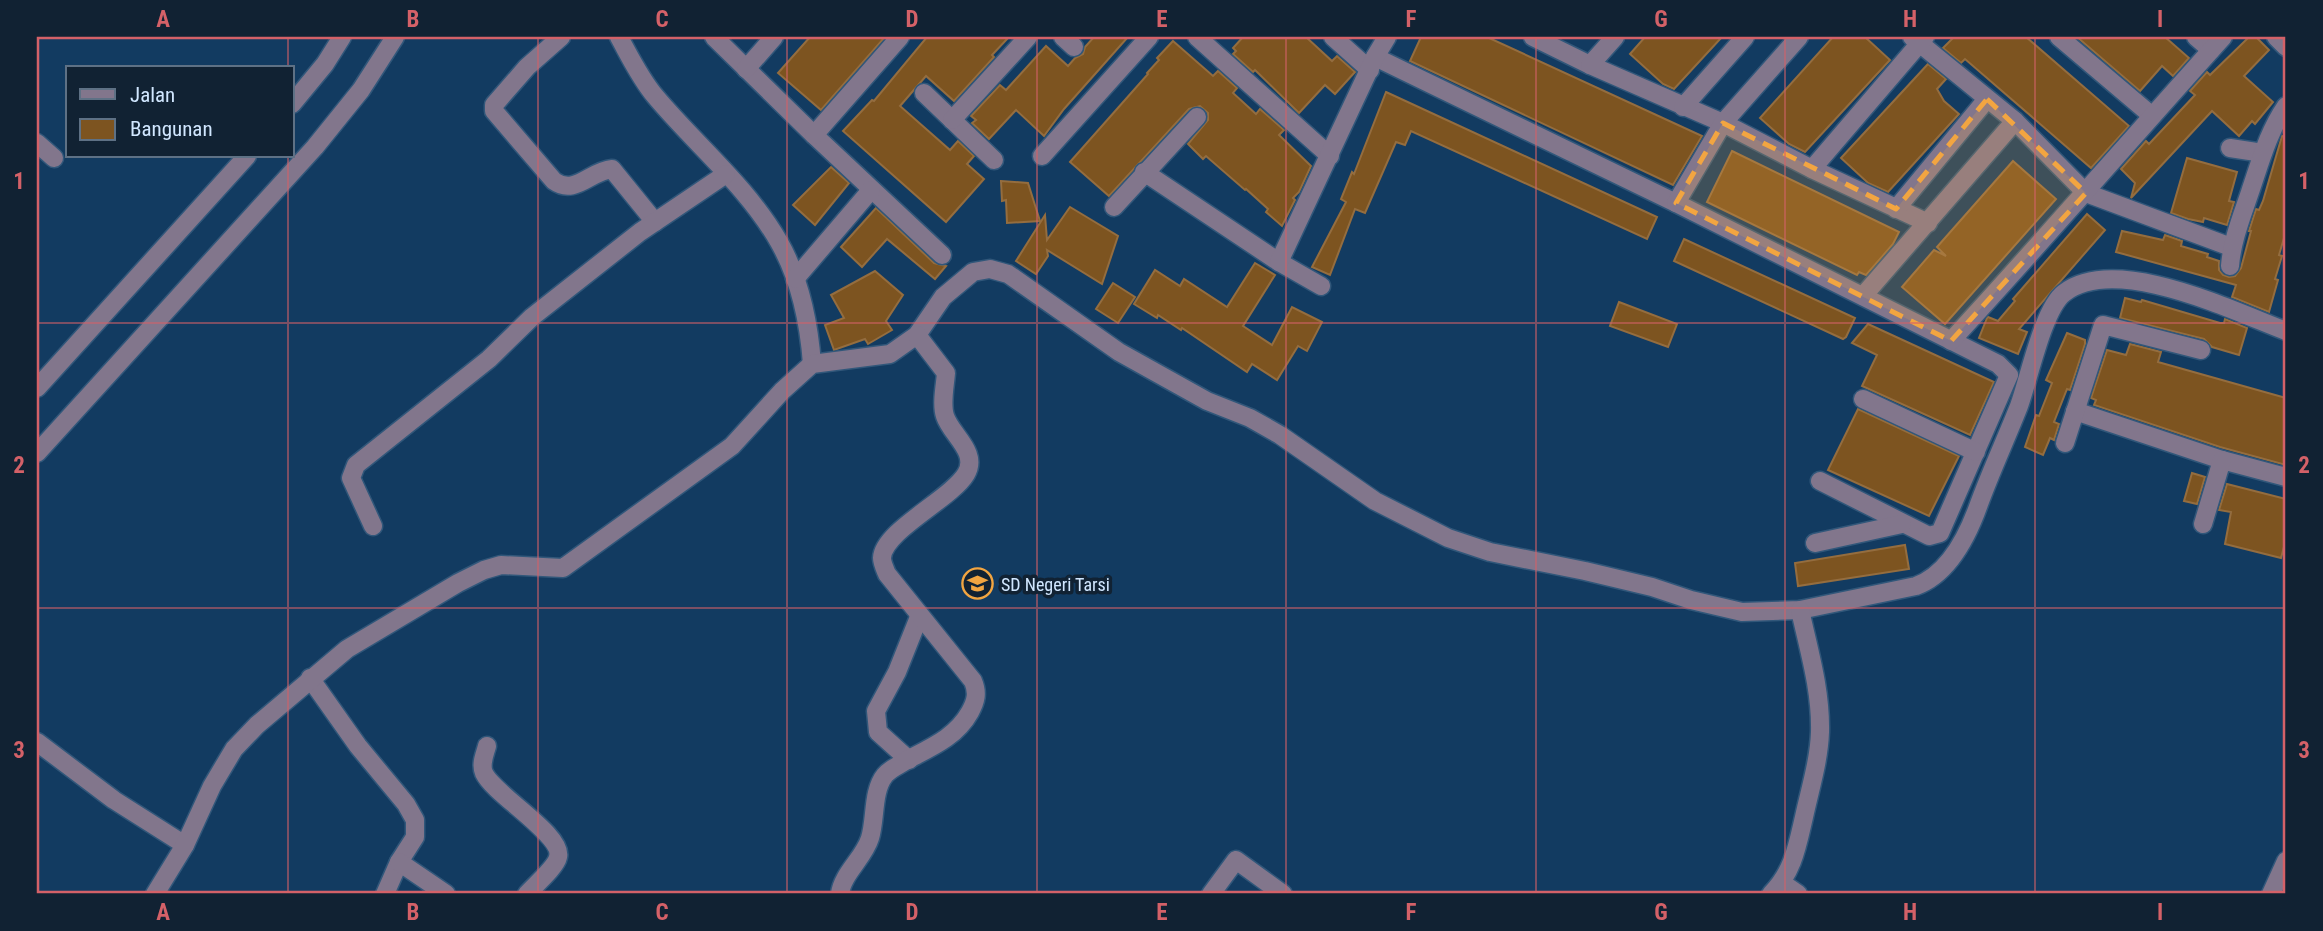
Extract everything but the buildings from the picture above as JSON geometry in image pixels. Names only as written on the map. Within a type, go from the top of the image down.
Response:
[{"type":"street","points":[[294,102],[325,64],[342,37]]},
{"type":"street","points":[[37,453],[315,147],[361,90],[395,37]]},
{"type":"street","points":[[561,37],[527,67],[494,105],[494,111],[562,187],[572,186],[612,169],[655,222]]},
{"type":"street","points":[[620,37],[640,76],[655,97],[751,201],[779,243],[795,279],[810,342],[812,365]]},
{"type":"street","points":[[714,37],[942,255]]},
{"type":"street","points":[[746,69],[775,37]]},
{"type":"street","points":[[814,135],[900,37]]},
{"type":"street","points":[[952,120],[1028,37]]},
{"type":"street","points":[[1042,156],[1149,37]]},
{"type":"street","points":[[1197,37],[1330,156]]},
{"type":"street","points":[[1333,37],[1373,64],[1676,203],[1998,364],[2009,375],[1940,533],[1929,536],[1820,481]]},
{"type":"street","points":[[1279,262],[1387,37]]},
{"type":"street","points":[[1534,37],[1590,65],[1723,123],[1812,169],[1928,223]]},
{"type":"street","points":[[1590,65],[1615,37]]},
{"type":"street","points":[[1683,107],[1745,37]]},
{"type":"street","points":[[1676,203],[1723,123],[1799,37]]},
{"type":"street","points":[[2059,37],[2151,115]]},
{"type":"street","points":[[1951,341],[2086,193],[2151,115],[2217,43],[2196,37]]},
{"type":"street","points":[[2276,37],[2286,47]]},
{"type":"street","points":[[1812,169],[1919,38],[2015,121],[2086,193],[2231,247]]},
{"type":"street","points":[[924,93],[994,160]]},
{"type":"street","points":[[1896,209],[1987,99]]},
{"type":"street","points":[[2230,265],[2231,247],[2263,153],[2277,119],[2286,106]]},
{"type":"street","points":[[1114,207],[1197,117]]},
{"type":"street","points":[[1863,296],[2015,121]]},
{"type":"street","points":[[37,143],[54,158]]},
{"type":"street","points":[[2230,148],[2263,153]]},
{"type":"street","points":[[37,387],[245,158]]},
{"type":"street","points":[[1144,172],[1279,262],[1321,286]]},
{"type":"street","points":[[373,526],[351,478],[356,465],[489,359],[532,317],[655,222],[726,174]]},
{"type":"street","points":[[795,279],[872,190]]},
{"type":"street","points":[[155,894],[186,845],[212,786],[234,750],[257,724],[347,649],[484,570],[501,565],[553,569],[569,565],[732,446],[782,391],[812,365],[890,354],[918,335],[943,297],[965,278],[981,269],[998,270],[1008,274],[1119,352],[1207,401],[1250,418],[1280,435],[1375,501],[1448,538],[1490,552],[1585,571],[1742,612],[1800,610],[1916,586],[1933,577],[1971,524],[2018,407],[2054,302],[2070,289],[2090,283],[2137,281],[2171,288],[2286,331]]},
{"type":"street","points":[[2065,443],[2103,325],[2201,350]]},
{"type":"street","points":[[840,894],[841,887],[861,857],[870,837],[882,780],[891,770],[953,735],[965,720],[977,694],[973,681],[919,617],[887,574],[882,560],[884,552],[904,527],[954,487],[967,473],[968,454],[944,416],[946,373],[918,335]]},
{"type":"street","points":[[1863,399],[1976,452]]},
{"type":"street","points":[[2075,411],[2222,460],[2286,477]]},
{"type":"street","points":[[2203,524],[2222,460]]},
{"type":"street","points":[[1815,543],[1902,524]]},
{"type":"street","points":[[1798,894],[1777,889],[1790,870],[1799,843],[1820,733],[1815,670],[1800,610]]},
{"type":"street","points":[[909,760],[878,732],[876,711],[897,672],[919,617]]},
{"type":"street","points":[[310,678],[358,746],[406,804],[415,820],[415,837],[385,894]]},
{"type":"street","points":[[37,742],[114,800],[186,845]]},
{"type":"street","points":[[487,746],[483,761],[484,774],[553,840],[559,852],[558,860],[527,894]]},
{"type":"street","points":[[1211,894],[1236,860],[1283,894]]},
{"type":"street","points":[[2271,894],[2286,861]]},
{"type":"street","points":[[400,862],[446,894]]},
{"type":"highlighted area","points":[[1987,99],[2086,193],[1951,341],[1676,203],[1723,123],[1896,209]]},
{"type":"place","name":"SD Negeri Tarsi","points":[[978,584]]}]
